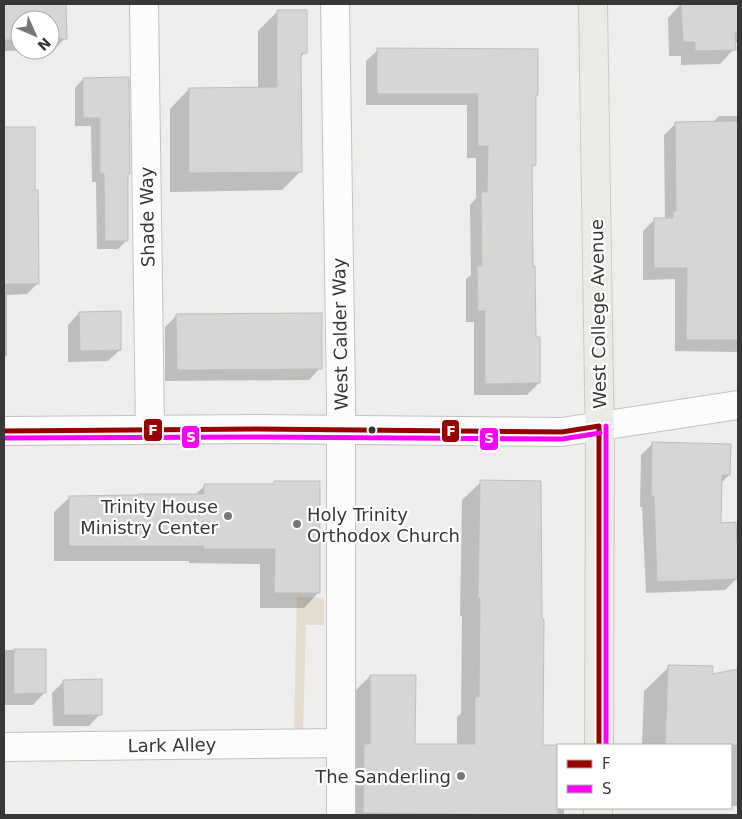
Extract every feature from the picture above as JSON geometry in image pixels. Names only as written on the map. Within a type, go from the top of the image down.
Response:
[{"type":"main road","name":"West College Avenue","points":[[593,4],[600,452],[599,744]]},
{"type":"street","name":"Shade Way","points":[[144,4],[150,430]]},
{"type":"street","name":"West Calder Way","points":[[335,4],[341,430],[341,815]]},
{"type":"street","points":[[4,431],[257,429],[562,432],[738,406]]},
{"type":"street","name":"Lark Alley","points":[[4,747],[341,743]]},
{"type":"shaded area","points":[[297,597],[324,598],[324,625],[306,625],[303,729],[294,729]]},
{"type":"building","points":[[4,4],[66,4],[67,39],[60,39],[60,10],[10,10],[10,40],[4,40]]},
{"type":"building","points":[[681,4],[738,4],[738,33],[735,33],[736,50],[695,51],[695,42],[683,42]]},
{"type":"building","points":[[277,10],[307,10],[307,53],[301,53],[302,172],[189,173],[189,88],[277,87]]},
{"type":"building","points":[[377,48],[538,49],[536,165],[532,165],[533,266],[535,266],[536,337],[540,337],[540,383],[485,384],[485,311],[478,311],[477,266],[482,266],[481,192],[487,192],[488,146],[478,146],[478,94],[377,94]]},
{"type":"building","points":[[129,77],[130,174],[128,174],[128,241],[105,241],[104,174],[100,174],[100,118],[83,118],[83,78]]},
{"type":"building","points":[[738,121],[738,340],[686,340],[687,268],[654,268],[654,218],[673,218],[673,211],[676,211],[675,122]]},
{"type":"building","points":[[4,127],[35,127],[35,190],[38,190],[39,284],[4,284]]},
{"type":"building","points":[[121,311],[121,350],[80,351],[79,312]]},
{"type":"building","points":[[322,313],[322,369],[177,370],[176,314]]},
{"type":"building","points":[[652,442],[731,444],[730,475],[722,475],[721,523],[736,522],[738,579],[657,582],[654,496],[651,496]]},
{"type":"building","points":[[480,480],[541,481],[542,619],[544,619],[543,745],[557,745],[558,815],[363,813],[364,744],[370,744],[370,675],[416,675],[415,744],[475,744],[475,697],[479,697],[480,598],[478,598]]},
{"type":"building","points":[[274,481],[320,481],[320,593],[274,593],[275,549],[204,549],[204,546],[69,546],[69,496],[204,494],[204,484],[274,484]]},
{"type":"building","points":[[14,649],[46,649],[46,693],[14,694]]},
{"type":"building","points":[[668,665],[713,666],[712,674],[738,669],[738,745],[665,744]]},
{"type":"building","points":[[102,679],[102,715],[64,715],[63,680]]},
{"type":"transit line","name":"F","points":[[4,431],[257,429],[562,432],[599,426]]},
{"type":"transit line","name":"F","points":[[599,426],[599,744]]},
{"type":"transit line","name":"S","points":[[606,426],[606,744]]},
{"type":"transit line","name":"S","points":[[4,438],[562,439],[600,433]]},
{"type":"place","name":"Trinity House Ministry Center","points":[[228,516]]},
{"type":"place","name":"Holy Trinity Orthodox Church","points":[[297,524]]},
{"type":"place","name":"The Sanderling","points":[[461,776]]}]
